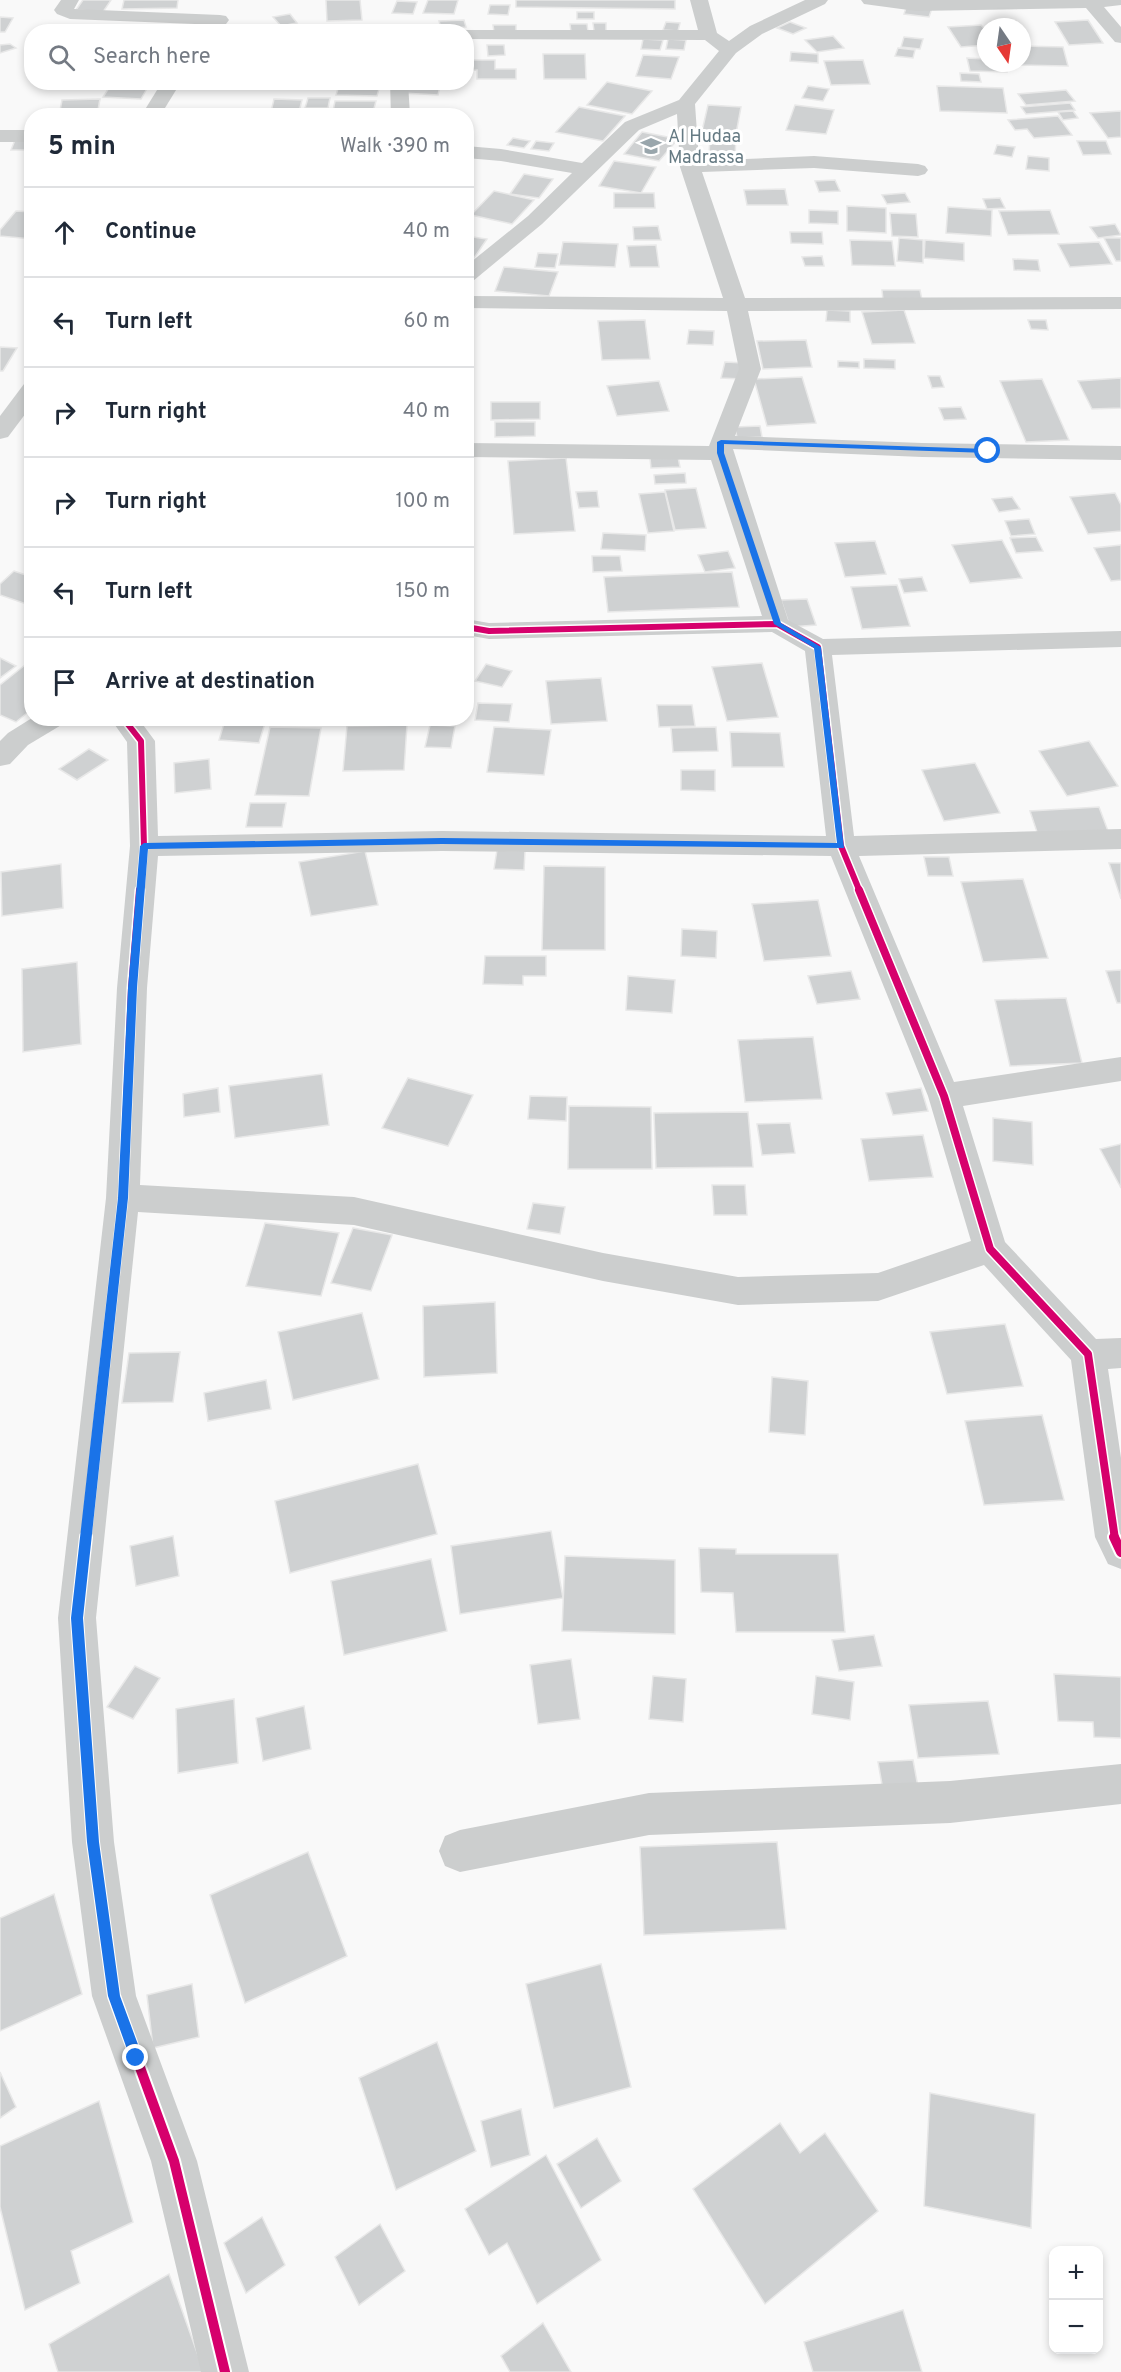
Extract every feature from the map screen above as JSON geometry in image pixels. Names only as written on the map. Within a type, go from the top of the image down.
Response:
[{"type":"street","points":[[70,0],[63,10],[70,14],[223,19]]},
{"type":"street","points":[[699,0],[709,35]]},
{"type":"street","points":[[474,270],[535,220],[632,126],[686,104],[729,49],[756,30],[819,0]]},
{"type":"street","points":[[870,0],[913,5],[1091,3],[1120,0]]},
{"type":"street","points":[[1091,3],[1121,38]]},
{"type":"street","points":[[474,34],[709,35],[729,49]]},
{"type":"street","points":[[158,108],[166,90]]},
{"type":"street","points":[[399,90],[401,108]]},
{"type":"street","points":[[686,104],[690,167],[736,305],[750,369],[721,448],[777,624]]},
{"type":"street","points":[[0,136],[24,136]]},
{"type":"street","points":[[474,153],[501,155],[587,170]]},
{"type":"street","points":[[690,167],[814,162],[918,170]]},
{"type":"street","points":[[474,302],[736,305],[1121,303]]},
{"type":"street","points":[[0,432],[24,399]]},
{"type":"street","points":[[474,450],[721,448],[1121,453]]},
{"type":"street","points":[[474,628],[489,631],[777,624],[818,647],[1121,639]]},
{"type":"street","points":[[818,647],[842,846],[944,1096],[990,1249],[1105,1353],[1114,1537],[1121,1552]]},
{"type":"street","points":[[0,757],[18,739],[40,726]]},
{"type":"street","points":[[129,726],[141,741],[144,846],[132,988],[123,1198],[77,1618],[93,1842],[114,1996],[174,2161],[225,2372]]},
{"type":"street","points":[[144,846],[442,841],[842,846],[1121,838]]},
{"type":"street","points":[[944,1096],[1121,1069]]},
{"type":"street","points":[[123,1198],[354,1211],[603,1267],[738,1291],[878,1287],[990,1249]]},
{"type":"street","points":[[460,1851],[649,1814],[950,1802],[1121,1784]]},
{"type":"building","points":[[83,0],[111,0],[103,12],[76,10]]},
{"type":"building","points":[[124,0],[178,0],[177,8],[122,9]]},
{"type":"building","points":[[326,0],[360,0],[362,20],[327,21]]},
{"type":"building","points":[[428,0],[458,0],[454,14],[423,13]]},
{"type":"building","points":[[516,0],[675,0],[675,9],[516,7]]},
{"type":"building","points":[[397,1],[417,2],[413,14],[392,13]]},
{"type":"building","points":[[490,5],[510,5],[508,15],[488,14]]},
{"type":"building","points":[[907,5],[932,8],[929,17],[904,14]]},
{"type":"building","points":[[577,12],[594,12],[594,19],[577,19]]},
{"type":"building","points":[[290,14],[297,23],[279,24],[273,17]]},
{"type":"building","points":[[0,17],[13,18],[5,32],[0,32]]},
{"type":"building","points":[[464,20],[465,24],[440,24],[439,21]]},
{"type":"building","points":[[1088,20],[1103,43],[1069,45],[1055,22]]},
{"type":"building","points":[[666,22],[680,23],[678,31],[663,30]]},
{"type":"building","points":[[790,22],[806,28],[793,34],[777,28]]},
{"type":"building","points":[[593,23],[606,23],[606,31],[594,31]]},
{"type":"building","points":[[570,24],[587,24],[588,32],[571,32]]},
{"type":"building","points":[[493,25],[516,25],[516,32],[494,32]]},
{"type":"building","points":[[977,25],[977,46],[961,47],[948,27]]},
{"type":"building","points":[[833,36],[844,48],[817,52],[805,40]]},
{"type":"building","points":[[904,37],[923,39],[920,49],[901,47]]},
{"type":"building","points":[[643,39],[663,40],[660,50],[641,49]]},
{"type":"building","points":[[668,39],[686,40],[684,50],[666,49]]},
{"type":"building","points":[[10,44],[16,48],[0,53],[0,45]]},
{"type":"building","points":[[487,45],[504,45],[505,55],[488,56]]},
{"type":"building","points":[[1031,46],[1063,47],[1068,66],[1031,65]]},
{"type":"building","points":[[898,48],[915,50],[913,58],[895,56]]},
{"type":"building","points":[[791,52],[818,54],[818,63],[790,61]]},
{"type":"building","points":[[543,54],[585,54],[586,79],[544,79]]},
{"type":"building","points":[[643,55],[679,57],[671,79],[636,76]]},
{"type":"building","points":[[967,58],[977,59],[977,71],[970,71]]},
{"type":"building","points":[[474,60],[495,60],[495,69],[516,69],[516,79],[477,79],[477,70],[474,70]]},
{"type":"building","points":[[863,60],[870,84],[831,85],[824,61]]},
{"type":"building","points":[[960,73],[979,74],[981,82],[961,81]]},
{"type":"building","points":[[607,82],[652,91],[632,114],[587,105]]},
{"type":"building","points":[[808,86],[829,89],[823,101],[802,98]]},
{"type":"building","points":[[937,86],[1003,88],[1007,113],[940,111]]},
{"type":"building","points":[[108,90],[146,90],[141,99],[103,97]]},
{"type":"building","points":[[338,90],[379,90],[377,96],[336,95]]},
{"type":"building","points":[[404,90],[439,90],[438,95],[403,93]]},
{"type":"building","points":[[1066,90],[1075,101],[1026,105],[1018,94]]},
{"type":"building","points":[[308,98],[330,98],[328,108],[305,108]]},
{"type":"building","points":[[100,99],[98,108],[60,108],[62,100]]},
{"type":"building","points":[[274,99],[302,100],[300,108],[272,108]]},
{"type":"building","points":[[335,101],[376,101],[374,108],[334,108]]},
{"type":"building","points":[[1070,103],[1075,110],[1026,114],[1021,107]]},
{"type":"building","points":[[708,105],[741,107],[736,134],[702,131]]},
{"type":"building","points":[[795,105],[834,110],[826,134],[786,130]]},
{"type":"building","points":[[579,107],[625,116],[603,141],[556,132]]},
{"type":"building","points":[[1073,111],[1078,118],[1063,120],[1058,112]]},
{"type":"building","points":[[1121,111],[1121,137],[1108,138],[1090,113]]},
{"type":"building","points":[[1058,116],[1072,135],[1034,138],[1027,129],[1015,130],[1008,120]]},
{"type":"building","name":"Al Hudaa Madrassa","points":[[642,132],[678,139],[659,161],[624,154]]},
{"type":"building","points":[[710,136],[736,137],[735,156],[709,155]]},
{"type":"building","points":[[513,138],[530,141],[524,148],[507,145]]},
{"type":"building","points":[[15,140],[24,141],[24,150],[11,150]]},
{"type":"building","points":[[536,141],[554,143],[549,151],[531,149]]},
{"type":"building","points":[[1077,141],[1106,141],[1111,154],[1083,155]]},
{"type":"building","points":[[997,145],[1015,147],[1012,157],[994,154]]},
{"type":"building","points":[[1028,156],[1049,158],[1049,171],[1026,169]]},
{"type":"building","points":[[614,161],[656,167],[641,193],[599,186]]},
{"type":"building","points":[[524,174],[553,179],[539,198],[510,194]]},
{"type":"building","points":[[835,180],[840,191],[819,192],[815,181]]},
{"type":"building","points":[[785,189],[788,205],[747,205],[744,190]]},
{"type":"building","points":[[494,191],[534,200],[512,224],[474,216],[474,212]]},
{"type":"building","points":[[614,193],[654,193],[655,208],[614,208]]},
{"type":"building","points":[[905,193],[910,202],[887,204],[882,195]]},
{"type":"building","points":[[1000,198],[1005,208],[987,209],[983,199]]},
{"type":"building","points":[[847,206],[886,208],[886,233],[847,231]]},
{"type":"building","points":[[948,207],[992,210],[991,236],[946,233]]},
{"type":"building","points":[[809,210],[838,211],[838,224],[809,223]]},
{"type":"building","points":[[1050,210],[1059,234],[1008,235],[999,211]]},
{"type":"building","points":[[16,211],[24,212],[24,238],[0,236],[0,230]]},
{"type":"building","points":[[890,213],[916,214],[918,237],[892,236]]},
{"type":"building","points":[[1115,224],[1121,235],[1098,238],[1090,227]]},
{"type":"building","points":[[658,226],[661,240],[634,240],[633,227]]},
{"type":"building","points":[[790,232],[822,232],[823,244],[791,243]]},
{"type":"building","points":[[474,237],[487,239],[474,258]]},
{"type":"building","points":[[899,238],[923,240],[923,263],[897,261]]},
{"type":"building","points":[[1104,238],[1121,238],[1121,261],[1116,261]]},
{"type":"building","points":[[850,240],[892,241],[895,266],[852,265]]},
{"type":"building","points":[[925,240],[964,243],[964,261],[924,258]]},
{"type":"building","points":[[563,242],[618,244],[615,267],[559,265]]},
{"type":"building","points":[[1099,242],[1112,264],[1070,267],[1058,244]]},
{"type":"building","points":[[656,245],[659,267],[630,267],[627,246]]},
{"type":"building","points":[[538,253],[558,254],[555,268],[535,267]]},
{"type":"building","points":[[822,256],[824,266],[805,266],[802,257]]},
{"type":"building","points":[[1013,259],[1038,260],[1040,271],[1014,270]]},
{"type":"building","points":[[504,267],[558,272],[549,296],[495,291]]},
{"type":"building","points":[[882,290],[920,290],[922,300],[883,300]]},
{"type":"building","points":[[827,310],[850,311],[850,322],[826,321]]},
{"type":"building","points":[[904,310],[915,343],[872,344],[862,312]]},
{"type":"building","points":[[645,320],[650,359],[602,360],[598,321]]},
{"type":"building","points":[[1028,320],[1046,320],[1048,330],[1031,329]]},
{"type":"building","points":[[689,330],[714,331],[713,345],[687,344]]},
{"type":"building","points":[[806,340],[812,367],[763,369],[757,341]]},
{"type":"building","points":[[0,347],[17,348],[3,371],[0,371]]},
{"type":"building","points":[[864,359],[895,360],[895,369],[864,368]]},
{"type":"building","points":[[838,361],[859,362],[859,368],[838,367]]},
{"type":"building","points":[[725,362],[744,363],[742,379],[721,378]]},
{"type":"building","points":[[928,376],[940,376],[944,387],[932,388]]},
{"type":"building","points":[[802,377],[816,423],[767,426],[754,379]]},
{"type":"building","points":[[1121,378],[1121,408],[1092,409],[1078,381]]},
{"type":"building","points":[[1042,379],[1069,440],[1026,442],[1000,381]]},
{"type":"building","points":[[659,381],[669,411],[617,416],[607,386]]},
{"type":"building","points":[[491,402],[540,402],[540,419],[491,420]]},
{"type":"building","points":[[961,407],[966,419],[944,420],[939,408]]},
{"type":"building","points":[[495,422],[535,422],[535,436],[495,437]]},
{"type":"building","points":[[760,426],[762,437],[737,438],[735,427]]},
{"type":"building","points":[[678,457],[680,467],[651,468],[650,458]]},
{"type":"building","points":[[566,458],[575,531],[514,534],[508,461]]},
{"type":"building","points":[[685,473],[686,483],[655,484],[654,475]]},
{"type":"building","points":[[696,488],[706,528],[675,530],[665,490]]},
{"type":"building","points":[[597,491],[599,507],[579,508],[576,492]]},
{"type":"building","points":[[665,492],[674,531],[648,533],[639,494]]},
{"type":"building","points":[[1115,493],[1121,505],[1121,531],[1088,534],[1070,497]]},
{"type":"building","points":[[1012,497],[1020,509],[999,512],[992,499]]},
{"type":"building","points":[[1029,519],[1035,534],[1011,536],[1005,521]]},
{"type":"building","points":[[603,533],[646,535],[645,551],[601,549]]},
{"type":"building","points":[[1036,537],[1043,551],[1016,553],[1010,538]]},
{"type":"building","points":[[1002,540],[1022,578],[970,583],[952,545]]},
{"type":"building","points":[[875,541],[886,574],[845,577],[835,543]]},
{"type":"building","points":[[1121,545],[1121,580],[1111,581],[1094,548]]},
{"type":"building","points":[[728,551],[735,568],[705,572],[698,555]]},
{"type":"building","points":[[592,556],[620,556],[622,571],[593,572]]},
{"type":"building","points":[[14,571],[24,574],[24,603],[0,595],[0,584]]},
{"type":"building","points":[[732,572],[739,607],[608,612],[604,577]]},
{"type":"building","points":[[922,577],[927,591],[904,593],[899,579]]},
{"type":"building","points":[[897,585],[910,626],[862,629],[851,587]]},
{"type":"building","points":[[807,599],[816,625],[790,627],[781,600]]},
{"type":"building","points":[[0,658],[16,666],[0,678]]},
{"type":"building","points":[[762,663],[778,717],[727,721],[712,667]]},
{"type":"building","points":[[486,664],[512,671],[502,687],[475,681]]},
{"type":"building","points":[[24,666],[24,716],[16,722],[0,715],[0,685]]},
{"type":"building","points":[[601,678],[607,721],[551,724],[546,681]]},
{"type":"building","points":[[478,703],[512,704],[509,722],[475,720]]},
{"type":"building","points":[[657,705],[692,705],[695,726],[659,727]]},
{"type":"building","points":[[223,726],[264,726],[259,743],[219,740]]},
{"type":"building","points":[[347,726],[407,726],[404,770],[343,771]]},
{"type":"building","points":[[430,726],[455,726],[451,748],[425,747]]},
{"type":"building","points":[[270,727],[321,728],[309,796],[255,795]]},
{"type":"building","points":[[494,727],[551,730],[544,775],[487,772]]},
{"type":"building","points":[[716,727],[718,751],[673,752],[671,728]]},
{"type":"building","points":[[730,732],[780,733],[784,767],[732,767]]},
{"type":"building","points":[[1089,741],[1118,786],[1067,796],[1039,751]]},
{"type":"building","points":[[89,749],[108,760],[77,780],[59,769]]},
{"type":"building","points":[[209,759],[211,789],[175,793],[174,763]]},
{"type":"building","points":[[975,763],[1000,813],[944,821],[922,770]]},
{"type":"building","points":[[681,770],[715,770],[715,791],[681,790]]},
{"type":"building","points":[[250,803],[286,803],[282,827],[246,827]]},
{"type":"building","points":[[1099,807],[1108,831],[1038,835],[1030,811]]},
{"type":"building","points":[[497,850],[525,851],[524,870],[494,869]]},
{"type":"building","points":[[365,851],[378,905],[311,916],[299,862]]},
{"type":"building","points":[[924,857],[949,857],[953,876],[928,876]]},
{"type":"building","points":[[1109,863],[1121,863],[1121,899]]},
{"type":"building","points":[[61,864],[63,908],[2,916],[1,872]]},
{"type":"building","points":[[544,866],[605,867],[605,950],[542,950]]},
{"type":"building","points":[[1023,879],[1048,958],[983,962],[961,882]]},
{"type":"building","points":[[818,900],[831,956],[764,961],[752,904]]},
{"type":"building","points":[[682,929],[717,931],[716,958],[681,956]]},
{"type":"building","points":[[485,956],[546,956],[546,976],[523,976],[523,985],[483,984]]},
{"type":"building","points":[[77,962],[81,1044],[23,1052],[22,969]]},
{"type":"building","points":[[1121,970],[1121,1003],[1117,1003],[1106,971]]},
{"type":"building","points":[[851,971],[860,999],[817,1004],[808,976]]},
{"type":"building","points":[[628,976],[675,980],[672,1013],[626,1010]]},
{"type":"building","points":[[1066,998],[1082,1063],[1010,1066],[995,1000]]},
{"type":"building","points":[[813,1037],[822,1099],[745,1102],[738,1040]]},
{"type":"building","points":[[322,1074],[329,1125],[235,1138],[229,1086]]},
{"type":"building","points":[[408,1078],[473,1095],[448,1146],[382,1128]]},
{"type":"building","points":[[218,1088],[220,1112],[184,1117],[183,1094]]},
{"type":"building","points":[[921,1088],[928,1111],[893,1115],[886,1093]]},
{"type":"building","points":[[530,1096],[567,1097],[566,1121],[528,1119]]},
{"type":"building","points":[[569,1106],[651,1107],[652,1169],[568,1169]]},
{"type":"building","points":[[748,1112],[753,1167],[656,1168],[654,1113]]},
{"type":"building","points":[[993,1118],[1032,1122],[1033,1165],[993,1161]]},
{"type":"building","points":[[790,1123],[795,1153],[762,1155],[757,1124]]},
{"type":"building","points":[[923,1135],[933,1177],[869,1181],[861,1139]]},
{"type":"building","points":[[1121,1144],[1121,1188],[1100,1149]]},
{"type":"building","points":[[712,1185],[745,1185],[747,1215],[714,1215]]},
{"type":"building","points":[[533,1203],[565,1207],[560,1234],[527,1229]]},
{"type":"building","points":[[265,1223],[339,1233],[321,1296],[246,1286]]},
{"type":"building","points":[[353,1228],[392,1235],[371,1291],[331,1283]]},
{"type":"building","points":[[495,1302],[497,1373],[424,1377],[423,1306]]},
{"type":"building","points":[[362,1313],[379,1379],[293,1400],[278,1332]]},
{"type":"building","points":[[1005,1324],[1023,1386],[947,1394],[930,1332]]},
{"type":"building","points":[[180,1352],[173,1402],[122,1403],[129,1353]]},
{"type":"building","points":[[772,1377],[808,1381],[805,1435],[769,1432]]},
{"type":"building","points":[[266,1380],[271,1409],[208,1421],[204,1393]]},
{"type":"building","points":[[1042,1415],[1064,1500],[984,1505],[965,1421]]},
{"type":"building","points":[[418,1464],[437,1534],[290,1573],[275,1501]]},
{"type":"building","points":[[551,1531],[563,1598],[460,1614],[451,1546]]},
{"type":"building","points":[[173,1536],[179,1576],[136,1586],[130,1546]]},
{"type":"building","points":[[699,1548],[736,1549],[736,1554],[838,1554],[845,1632],[736,1632],[733,1593],[701,1592]]},
{"type":"building","points":[[565,1556],[675,1560],[675,1634],[562,1631]]},
{"type":"building","points":[[431,1559],[447,1631],[344,1655],[331,1581]]},
{"type":"building","points":[[874,1635],[882,1666],[839,1671],[832,1640]]},
{"type":"building","points":[[571,1659],[580,1719],[538,1724],[530,1665]]},
{"type":"building","points":[[135,1666],[160,1678],[133,1719],[107,1707]]},
{"type":"building","points":[[1054,1674],[1121,1677],[1121,1738],[1094,1737],[1093,1722],[1058,1721]]},
{"type":"building","points":[[653,1676],[686,1679],[683,1722],[649,1719]]},
{"type":"building","points":[[816,1676],[854,1682],[850,1720],[812,1714]]},
{"type":"building","points":[[234,1699],[238,1763],[178,1773],[176,1709]]},
{"type":"building","points":[[988,1701],[999,1754],[918,1758],[909,1705]]},
{"type":"building","points":[[304,1706],[311,1749],[263,1761],[256,1718]]},
{"type":"building","points":[[913,1760],[918,1787],[883,1790],[878,1762]]},
{"type":"building","points":[[777,1842],[786,1929],[644,1935],[640,1847]]},
{"type":"building","points":[[308,1852],[347,1956],[245,2003],[210,1895]]},
{"type":"building","points":[[54,1894],[82,1994],[0,2031],[0,1918]]},
{"type":"building","points":[[601,1964],[631,2087],[554,2108],[526,1984]]},
{"type":"building","points":[[192,1984],[199,2037],[153,2048],[147,1995]]},
{"type":"building","points":[[437,2042],[476,2151],[396,2190],[359,2078]]},
{"type":"building","points":[[0,2072],[16,2107],[0,2118]]},
{"type":"building","points":[[930,2093],[1035,2114],[1031,2228],[924,2206]]},
{"type":"building","points":[[99,2101],[133,2222],[71,2251],[80,2283],[25,2310],[0,2207],[0,2146]]},
{"type":"building","points":[[521,2109],[530,2155],[491,2167],[481,2121]]},
{"type":"building","points":[[780,2123],[800,2153],[825,2133],[878,2211],[765,2304],[693,2189]]},
{"type":"building","points":[[597,2138],[621,2181],[581,2208],[557,2164]]},
{"type":"building","points":[[546,2155],[601,2260],[537,2304],[507,2243],[489,2255],[465,2209]]},
{"type":"building","points":[[262,2217],[285,2265],[246,2293],[224,2243]]},
{"type":"building","points":[[380,2224],[405,2271],[359,2305],[335,2257]]},
{"type":"building","points":[[169,2274],[204,2372],[58,2372],[49,2344]]},
{"type":"building","points":[[903,2310],[922,2372],[813,2372],[804,2342]]},
{"type":"building","points":[[543,2323],[571,2372],[510,2372],[501,2356]]},
{"type":"cycle path","points":[[474,628],[489,631],[777,624],[818,647],[841,846],[944,1096],[990,1249],[1088,1354],[1114,1537],[1121,1552]]},
{"type":"cycle path","points":[[129,726],[141,741],[144,846],[132,988],[123,1198],[77,1618],[93,1842],[114,1996],[174,2161],[225,2372]]},
{"type":"place","name":"Al Hudaa Madrassa","points":[[651,146]]},
{"type":"route","points":[[136,2058],[114,1996],[93,1842],[77,1618],[123,1198],[132,988],[144,846],[442,841],[696,842],[842,846],[818,647],[777,624],[721,453],[721,442],[988,451]]}]
